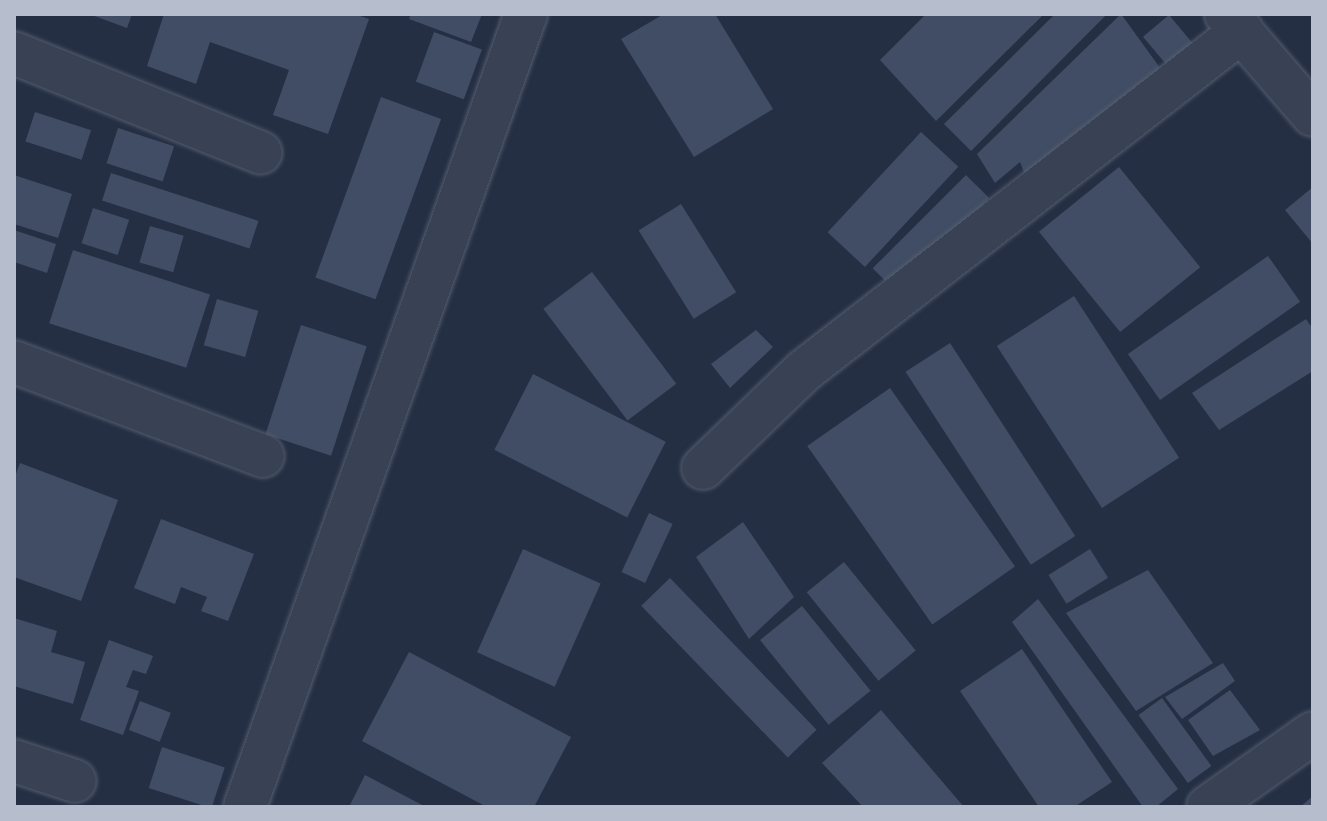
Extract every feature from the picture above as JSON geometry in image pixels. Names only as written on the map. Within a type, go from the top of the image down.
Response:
[{"type":"street","points":[[245,807],[526,14]]},
{"type":"street","points":[[703,468],[805,370],[1234,23],[1313,115]]},
{"type":"street","points":[[14,53],[261,153]]},
{"type":"street","points":[[14,362],[263,456]]},
{"type":"street","points":[[1208,807],[1313,733]]},
{"type":"street","points":[[14,761],[75,781]]},
{"type":"building","points":[[89,14],[132,14],[127,28]]},
{"type":"building","points":[[164,14],[354,14],[369,19],[328,134],[273,115],[289,70],[210,42],[196,84],[147,66]]},
{"type":"building","points":[[411,14],[482,14],[471,42],[409,19]]},
{"type":"building","points":[[664,14],[715,14],[773,109],[694,157],[621,39]]},
{"type":"building","points":[[926,14],[1044,14],[936,121],[880,60]]},
{"type":"building","points":[[1055,14],[1107,14],[971,151],[944,124]]},
{"type":"building","points":[[1121,14],[1163,72],[1027,180],[1020,162],[995,183],[977,154]]},
{"type":"building","points":[[1169,15],[1199,51],[1173,73],[1143,37]]},
{"type":"building","points":[[434,32],[482,49],[464,99],[416,82]]},
{"type":"building","points":[[381,97],[441,119],[375,299],[315,277]]},
{"type":"building","points":[[35,112],[91,130],[82,160],[25,141]]},
{"type":"building","points":[[118,128],[174,146],[163,181],[107,163]]},
{"type":"building","points":[[921,132],[958,167],[865,267],[828,232]]},
{"type":"building","points":[[1119,167],[1200,267],[1120,332],[1039,232]]},
{"type":"building","points":[[111,173],[258,221],[249,248],[102,201]]},
{"type":"building","points":[[14,175],[72,194],[58,238],[14,224]]},
{"type":"building","points":[[966,175],[989,198],[896,292],[873,268]]},
{"type":"building","points":[[1313,187],[1313,244],[1285,210]]},
{"type":"building","points":[[681,204],[736,292],[694,319],[639,230]]},
{"type":"building","points":[[93,208],[129,220],[118,255],[82,243]]},
{"type":"building","points":[[150,226],[184,236],[173,272],[140,263]]},
{"type":"building","points":[[14,230],[56,244],[47,273],[14,262]]},
{"type":"building","points":[[73,250],[210,294],[186,368],[49,323]]},
{"type":"building","points":[[1268,256],[1300,302],[1160,400],[1128,354]]},
{"type":"building","points":[[592,272],[676,384],[628,421],[543,309]]},
{"type":"building","points":[[1074,296],[1179,458],[1102,508],[997,346]]},
{"type":"building","points":[[217,299],[258,311],[245,357],[204,345]]},
{"type":"building","points":[[1306,319],[1313,329],[1313,371],[1219,430],[1192,393]]},
{"type":"building","points":[[301,325],[367,346],[331,456],[265,434]]},
{"type":"building","points":[[756,330],[773,347],[730,388],[711,364]]},
{"type":"building","points":[[950,343],[1075,536],[1031,565],[906,372]]},
{"type":"building","points":[[533,374],[666,442],[627,517],[494,450]]},
{"type":"building","points":[[890,388],[1015,567],[932,625],[807,446]]},
{"type":"building","points":[[20,463],[118,500],[81,601],[14,577],[14,479]]},
{"type":"building","points":[[649,513],[673,524],[645,583],[622,572]]},
{"type":"building","points":[[161,519],[254,554],[228,621],[201,611],[207,597],[181,587],[175,604],[134,588]]},
{"type":"building","points":[[743,522],[794,597],[749,639],[696,557]]},
{"type":"building","points":[[523,549],[601,584],[555,687],[477,652]]},
{"type":"building","points":[[1090,549],[1108,578],[1066,604],[1048,575]]},
{"type":"building","points":[[844,562],[916,651],[878,681],[807,592]]},
{"type":"building","points":[[1148,570],[1213,663],[1136,711],[1066,613]]},
{"type":"building","points":[[670,578],[817,730],[788,758],[641,606]]},
{"type":"building","points":[[1038,599],[1178,789],[1156,807],[1143,807],[1012,622]]},
{"type":"building","points":[[802,606],[871,691],[829,725],[760,640]]},
{"type":"building","points":[[14,618],[57,631],[51,652],[85,662],[73,704],[14,686]]},
{"type":"building","points":[[109,640],[153,656],[146,674],[133,670],[126,687],[139,691],[123,735],[80,720]]},
{"type":"building","points":[[1022,649],[1112,782],[1074,807],[1039,807],[960,691]]},
{"type":"building","points":[[409,652],[571,737],[534,807],[487,807],[362,741]]},
{"type":"building","points":[[1223,663],[1235,681],[1182,719],[1165,697]]},
{"type":"building","points":[[1230,690],[1260,730],[1213,756],[1188,720]]},
{"type":"building","points":[[1162,698],[1211,766],[1188,783],[1139,715]]},
{"type":"building","points":[[140,701],[171,713],[160,742],[129,730]]},
{"type":"building","points":[[881,710],[964,807],[863,807],[822,763]]},
{"type":"building","points":[[162,747],[225,767],[212,807],[149,788]]},
{"type":"building","points":[[365,775],[426,807],[349,807]]},
{"type":"building","points":[[1313,796],[1313,807],[1300,807]]}]
